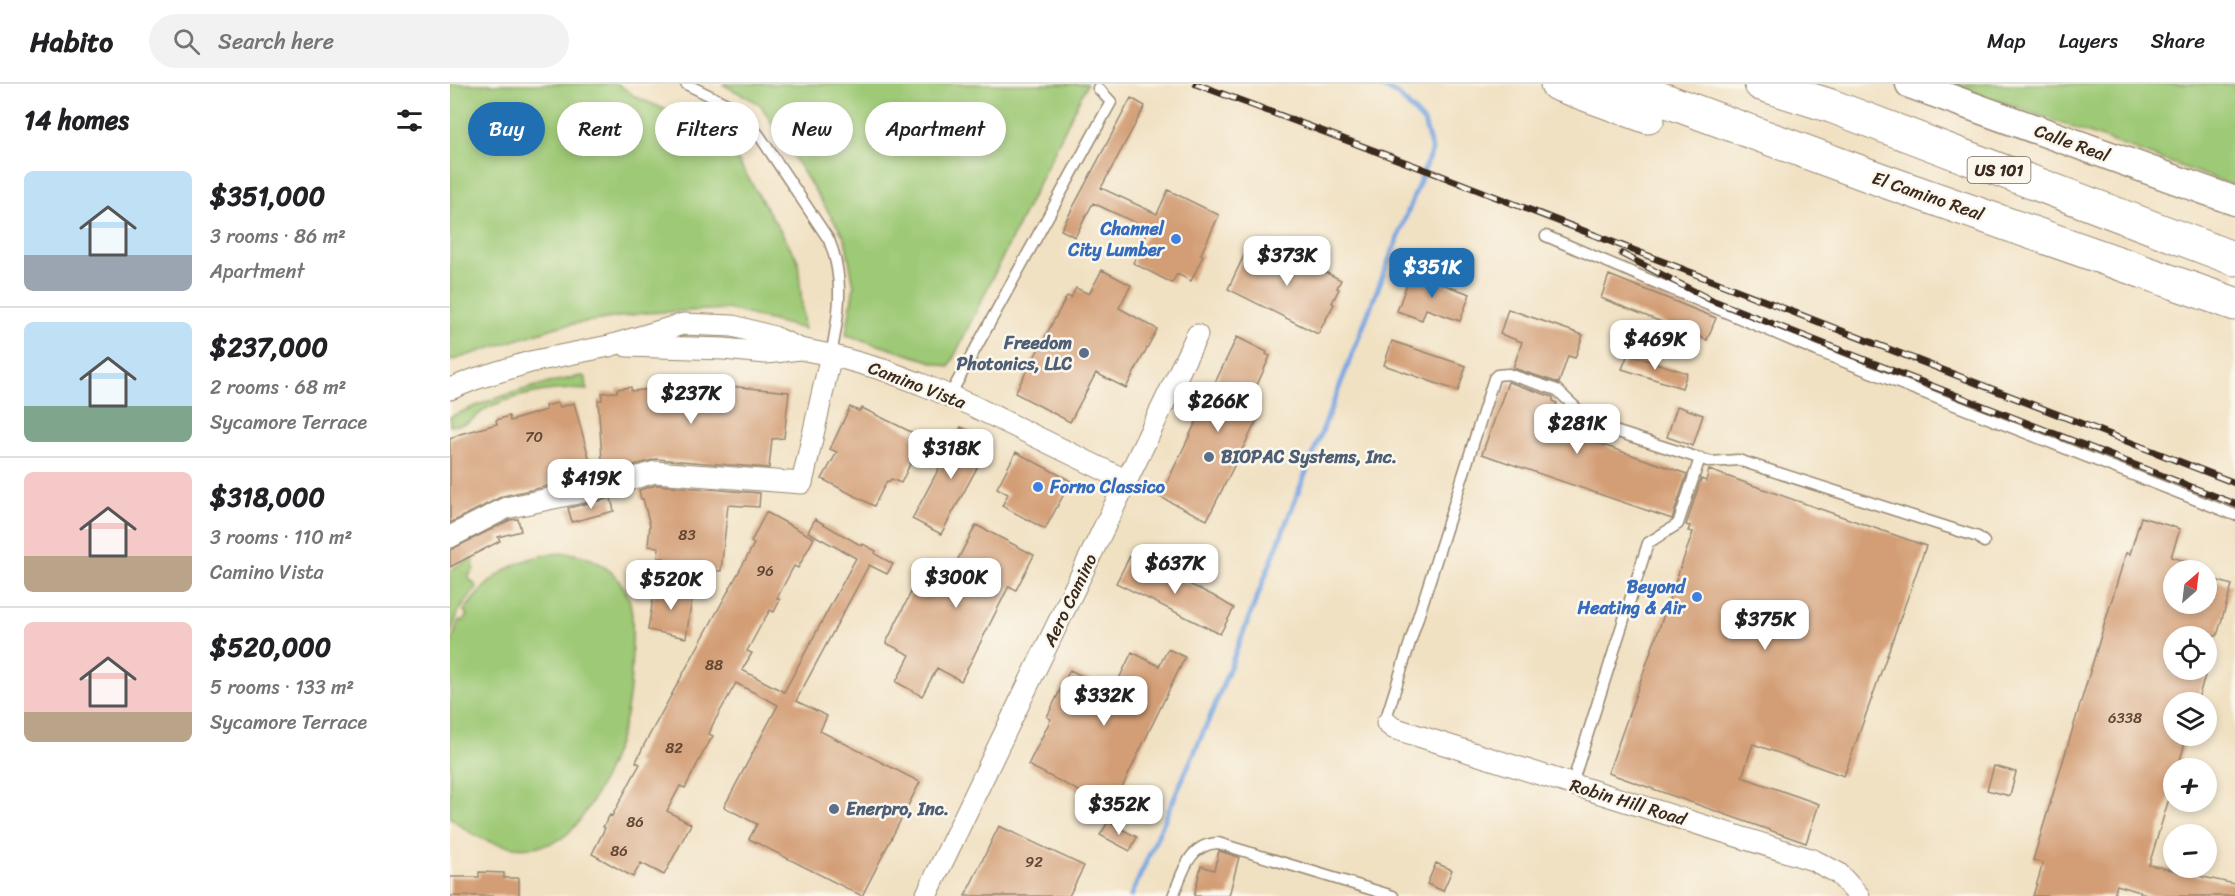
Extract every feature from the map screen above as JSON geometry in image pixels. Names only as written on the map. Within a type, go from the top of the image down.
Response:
[{"type":"highway","points":[[1557,84],[1777,165],[1890,183]]},
{"type":"highway","name":"El Camino Real","points":[[1622,84],[1890,183],[2235,304]]},
{"type":"highway","name":"US 101","points":[[1761,84],[1831,106],[2235,259]]},
{"type":"main road","name":"Calle Real","points":[[1910,84],[2235,201]]},
{"type":"street","name":"Camino Vista","points":[[450,389],[530,362],[609,346],[693,323],[751,329],[800,350],[831,355],[884,370],[950,396],[1127,481]]},
{"type":"street","name":"Aero Camino","points":[[926,896],[1197,335]]},
{"type":"street","points":[[450,537],[506,508],[601,488],[655,472],[802,483],[831,355]]},
{"type":"street","name":"Robin Hill Road","points":[[1387,723],[1393,728],[1813,860],[1838,873],[1859,896]]},
{"type":"lane","points":[[686,84],[735,108],[759,135],[829,240],[837,258],[840,285],[837,326],[831,355]]},
{"type":"lane","points":[[950,396],[1111,102],[1098,88]]},
{"type":"lane","points":[[1546,236],[1817,351],[2235,515]]},
{"type":"lane","points":[[1387,723],[1387,716],[1459,484],[1494,378],[1497,375],[1508,374],[1557,390],[1593,424],[1715,462],[1738,460],[1978,537],[1984,542]]},
{"type":"lane","points":[[1572,784],[1648,543],[1678,524],[1700,458]]},
{"type":"lane","points":[[1173,896],[1183,869],[1195,852],[1209,843],[1218,843],[1393,896]]},
{"type":"green space","points":[[450,84],[618,84],[636,97],[655,105],[655,156],[735,156],[798,260],[804,329],[728,309],[645,313],[560,326],[450,361]]},
{"type":"green space","points":[[722,84],[1087,84],[949,367],[846,335],[854,286],[845,238],[793,156],[853,156],[853,102],[771,102],[771,121],[759,102]]},
{"type":"green space","points":[[1952,84],[2235,84],[2235,186]]},
{"type":"green space","points":[[582,376],[586,378],[587,390],[538,392],[514,398],[491,406],[466,423],[450,426],[450,417],[482,404],[531,387]]},
{"type":"green space","points":[[563,553],[583,556],[601,565],[617,578],[628,596],[632,629],[631,679],[627,709],[612,758],[596,794],[576,825],[561,839],[542,846],[527,848],[505,846],[480,838],[450,817],[450,647],[458,622],[463,621],[467,615],[464,611],[484,587],[519,563],[532,558]]},
{"type":"green space","points":[[473,558],[474,569],[468,577],[477,587],[459,611],[450,634],[450,570]]},
{"type":"building","points":[[1131,98],[1145,106],[1101,188],[1157,214],[1168,190],[1219,215],[1191,281],[1177,274],[1172,283],[1133,263],[1149,229],[1093,203],[1075,237],[1061,230]]},
{"type":"building","points":[[1249,245],[1279,260],[1284,251],[1341,280],[1332,303],[1334,304],[1318,334],[1228,289]]},
{"type":"building","points":[[1102,270],[1131,285],[1119,308],[1157,329],[1126,388],[1096,373],[1070,422],[1015,393],[1067,296],[1071,298],[1076,288],[1089,294]]},
{"type":"building","points":[[1411,273],[1470,294],[1460,321],[1426,309],[1422,320],[1397,311]]},
{"type":"building","points":[[1609,275],[1716,318],[1707,340],[1601,298]]},
{"type":"building","points":[[1508,309],[1583,335],[1575,358],[1568,356],[1559,383],[1513,368],[1522,342],[1500,334]]},
{"type":"building","points":[[1237,337],[1267,352],[1266,354],[1270,356],[1246,410],[1259,416],[1207,520],[1160,497]]},
{"type":"building","points":[[1392,341],[1466,366],[1458,391],[1384,365]]},
{"type":"building","points":[[1628,354],[1687,373],[1682,388],[1622,369]]},
{"type":"building","points":[[1508,382],[1553,397],[1553,401],[1557,403],[1552,416],[1574,424],[1571,434],[1687,474],[1672,519],[1482,454]]},
{"type":"building","points":[[681,383],[681,387],[719,385],[789,392],[784,438],[772,439],[769,468],[656,459],[603,474],[598,400],[602,400],[602,393],[617,392],[617,389],[631,387],[631,391],[668,388],[668,384]]},
{"type":"building","points":[[558,403],[560,407],[574,403],[594,476],[503,496],[450,523],[450,439],[497,424],[496,420],[509,416],[510,421],[546,410],[545,406]]},
{"type":"building","points":[[1677,406],[1703,415],[1693,446],[1667,437]]},
{"type":"building","points":[[850,407],[859,411],[862,408],[913,433],[912,437],[921,441],[901,483],[891,479],[887,481],[874,506],[822,479],[837,452],[830,449]]},
{"type":"building","points":[[961,427],[991,442],[941,534],[912,519]]},
{"type":"building","points":[[1016,452],[1071,481],[1045,529],[1002,506],[1008,494],[997,488]]},
{"type":"building","points":[[1709,470],[1926,546],[1844,776],[1753,744],[1742,777],[1819,804],[1806,843],[1608,773],[1693,532],[1688,531],[1690,526],[1686,525],[1701,479],[1706,481]]},
{"type":"building","points":[[656,485],[760,493],[759,507],[728,505],[721,571],[707,570],[707,565],[663,560],[664,558],[658,558],[659,547],[648,546],[650,525],[639,490]]},
{"type":"building","points":[[611,498],[614,511],[572,522],[568,508]]},
{"type":"building","points":[[766,512],[814,538],[798,568],[794,566],[777,598],[780,600],[774,612],[770,610],[762,623],[747,651],[752,653],[742,670],[784,692],[856,558],[808,532],[815,519],[862,546],[863,544],[876,551],[875,554],[893,564],[887,574],[869,565],[796,701],[827,716],[820,731],[920,782],[862,896],[749,839],[757,824],[724,807],[778,705],[736,683],[713,724],[709,734],[713,736],[685,788],[680,786],[667,811],[691,824],[664,875],[641,863],[633,877],[592,854],[605,828],[603,827],[610,815],[612,816],[640,764],[636,762],[644,745],[754,544],[751,542]]},
{"type":"building","points":[[2141,517],[2180,529],[2171,557],[2182,560],[2163,560],[2163,614],[2217,614],[2217,580],[2232,585],[2217,636],[2217,626],[2163,626],[2163,680],[2204,680],[2200,692],[2163,692],[2163,746],[2184,746],[2181,758],[2163,758],[2163,812],[2165,812],[2149,865],[2163,868],[2163,878],[2208,878],[2235,884],[2235,896],[2153,896],[2117,885],[2114,896],[2033,896],[2043,863],[2033,860],[2126,553],[2130,554]]},
{"type":"building","points":[[518,519],[521,531],[498,537],[500,541],[450,567],[450,550],[510,520]]},
{"type":"building","points":[[976,525],[1034,555],[1016,590],[1009,586],[961,681],[937,668],[922,696],[896,682],[910,655],[886,643],[926,562],[950,574]]},
{"type":"building","points":[[1130,556],[1234,608],[1220,634],[1116,583]]},
{"type":"building","points":[[661,585],[691,589],[689,598],[692,598],[686,638],[648,630],[655,586],[661,587]]},
{"type":"building","points":[[1168,649],[1185,657],[1112,808],[1028,765],[1051,719],[1047,717],[1070,670],[1113,691],[1132,652],[1159,666]]},
{"type":"building","points":[[1994,766],[2016,772],[2010,796],[1987,790]]},
{"type":"building","points":[[1108,822],[1137,837],[1130,851],[1100,835]]},
{"type":"building","points":[[999,826],[1084,866],[1069,896],[965,896]]},
{"type":"building","points":[[1219,851],[1239,857],[1229,896],[1194,896],[1201,866],[1214,870]]},
{"type":"building","points":[[1436,863],[1452,870],[1443,891],[1427,884]]},
{"type":"building","points":[[479,872],[504,873],[504,878],[519,878],[519,896],[450,896],[450,877],[479,877]]},
{"type":"waterway","points":[[1131,896],[1213,710],[1432,150],[1424,122],[1398,95],[1378,84]]},
{"type":"railway","points":[[1196,84],[1434,173],[2235,483]]},
{"type":"railway","points":[[1622,254],[1709,299],[2235,504]]},
{"type":"place","name":"Channel City Lumber","points":[[1176,239]]},
{"type":"place","name":"Freedom Photonics, LLC","points":[[1084,353]]},
{"type":"place","name":"BIOPAC Systems, Inc.","points":[[1209,457]]},
{"type":"place","name":"Forno Classico","points":[[1038,487]]},
{"type":"place","name":"Beyond Heating & Air","points":[[1697,597]]},
{"type":"place","name":"Enerpro, Inc.","points":[[834,809]]}]
